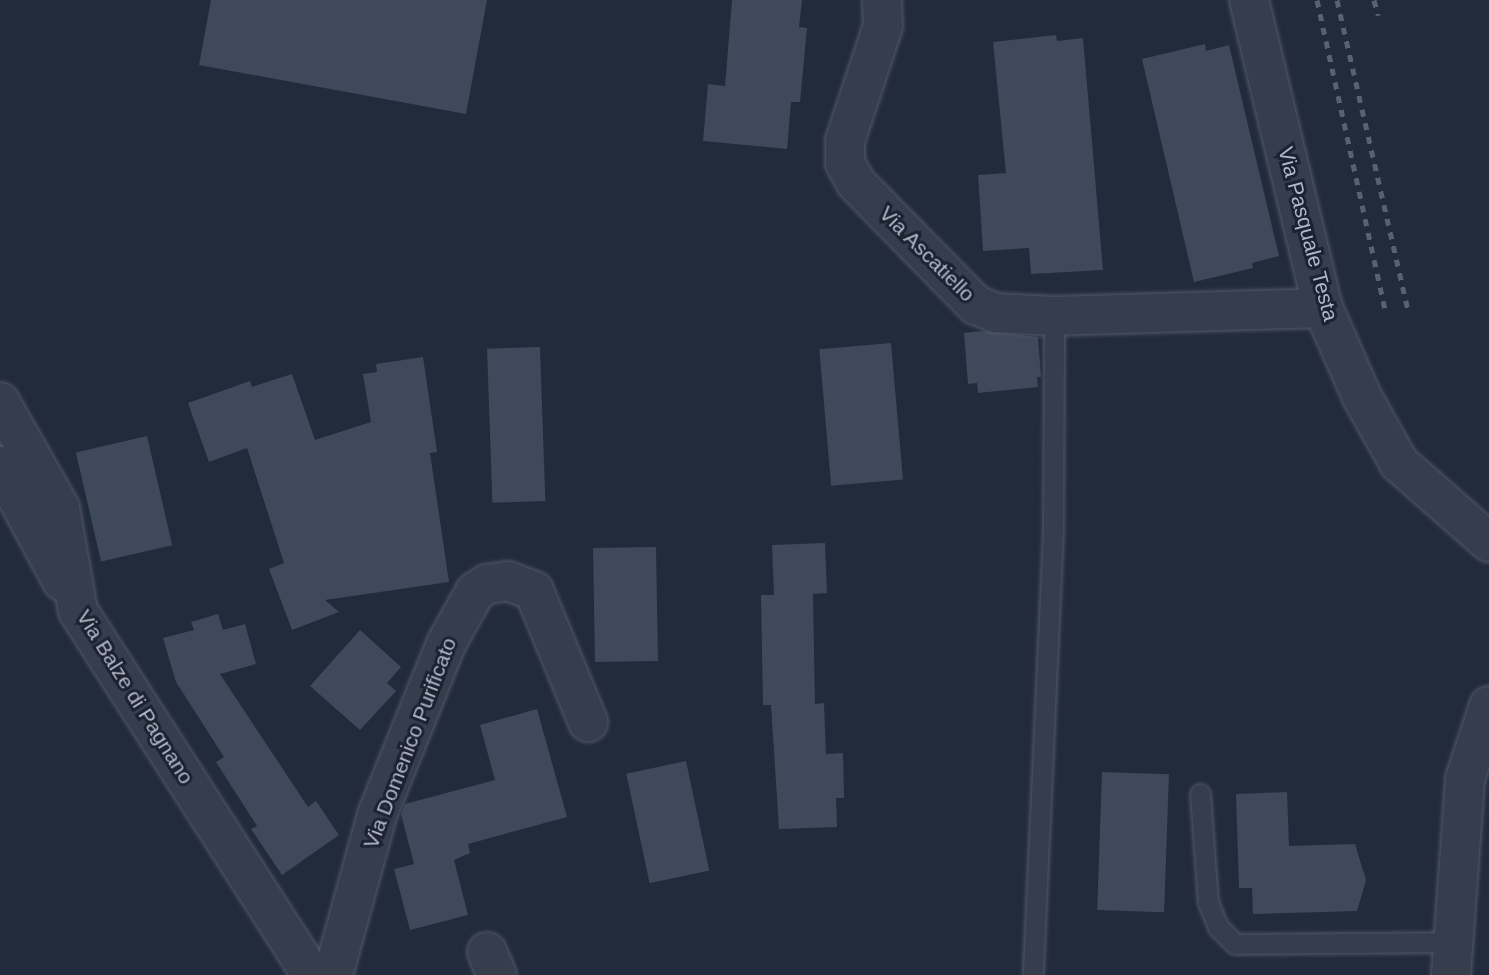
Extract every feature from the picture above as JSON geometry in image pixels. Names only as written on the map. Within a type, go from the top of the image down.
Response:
[{"type":"street","name":"Via Ascatiello","points":[[882,0],[883,26],[845,141],[845,163],[856,183],[976,305],[996,313],[1054,316],[1323,308]]},
{"type":"street","name":"Via Pasquale Testa","points":[[1249,0],[1323,308],[1362,397],[1399,463],[1489,542]]},
{"type":"street","name":"Via Balze di Pagnano","points":[[0,402],[60,508],[78,611],[312,975]]},
{"type":"street","points":[[0,466],[78,611]]},
{"type":"street","name":"Via Domenico Purificato","points":[[333,975],[377,815],[446,644],[475,592],[487,584],[508,581],[534,591],[588,722]]},
{"type":"street","points":[[1453,959],[1465,779],[1489,705]]},
{"type":"lane","points":[[1032,971],[1052,554],[1054,316]]},
{"type":"lane","points":[[1200,794],[1208,902],[1218,927],[1235,944],[1453,959]]},
{"type":"building","points":[[211,0],[487,0],[466,114],[199,65]]},
{"type":"building","points":[[732,0],[802,0],[799,27],[807,28],[800,102],[791,102],[787,149],[703,141],[708,84],[725,86]]},
{"type":"building","points":[[1056,35],[1057,41],[1083,38],[1103,270],[1031,274],[1029,248],[983,251],[978,175],[1006,173],[993,42]]},
{"type":"building","points":[[1205,44],[1206,51],[1229,45],[1279,256],[1252,263],[1253,268],[1194,282],[1142,59]]},
{"type":"building","points":[[983,331],[1038,337],[1041,377],[1037,377],[1038,387],[978,393],[977,383],[968,384],[964,333]]},
{"type":"building","points":[[891,343],[903,479],[831,486],[819,349]]},
{"type":"building","points":[[540,347],[545,501],[492,503],[487,349]]},
{"type":"building","points":[[423,357],[437,452],[430,453],[449,582],[325,600],[339,612],[292,630],[269,569],[284,563],[247,448],[209,462],[188,403],[250,381],[252,387],[292,374],[315,440],[371,422],[363,374],[377,372],[376,364]]},
{"type":"building","points":[[147,436],[172,545],[101,562],[76,452]]},
{"type":"building","points":[[825,543],[827,593],[813,594],[815,704],[824,703],[826,754],[843,753],[844,798],[836,798],[837,827],[779,829],[771,705],[763,705],[761,595],[774,595],[772,545]]},
{"type":"building","points":[[656,547],[658,661],[595,662],[593,548]]},
{"type":"building","points":[[218,614],[223,630],[245,624],[256,664],[220,674],[308,807],[316,801],[339,835],[282,875],[251,829],[257,826],[216,762],[224,757],[176,682],[163,638],[194,630],[191,622]]},
{"type":"building","points":[[360,630],[401,667],[387,683],[396,691],[360,730],[310,686]]},
{"type":"building","points":[[537,709],[567,817],[468,844],[470,853],[454,860],[468,915],[410,930],[394,869],[414,864],[401,814],[405,804],[495,780],[480,725]]},
{"type":"building","points":[[686,761],[709,871],[650,883],[626,774]]},
{"type":"building","points":[[1102,772],[1169,774],[1164,912],[1097,910]]},
{"type":"building","points":[[1287,792],[1289,846],[1355,844],[1366,880],[1357,911],[1253,914],[1252,888],[1239,888],[1236,794]]},
{"type":"railway","points":[[1317,0],[1386,314]]},
{"type":"railway","points":[[1337,0],[1408,311]]},
{"type":"railway","points":[[1374,0],[1378,15]]}]
